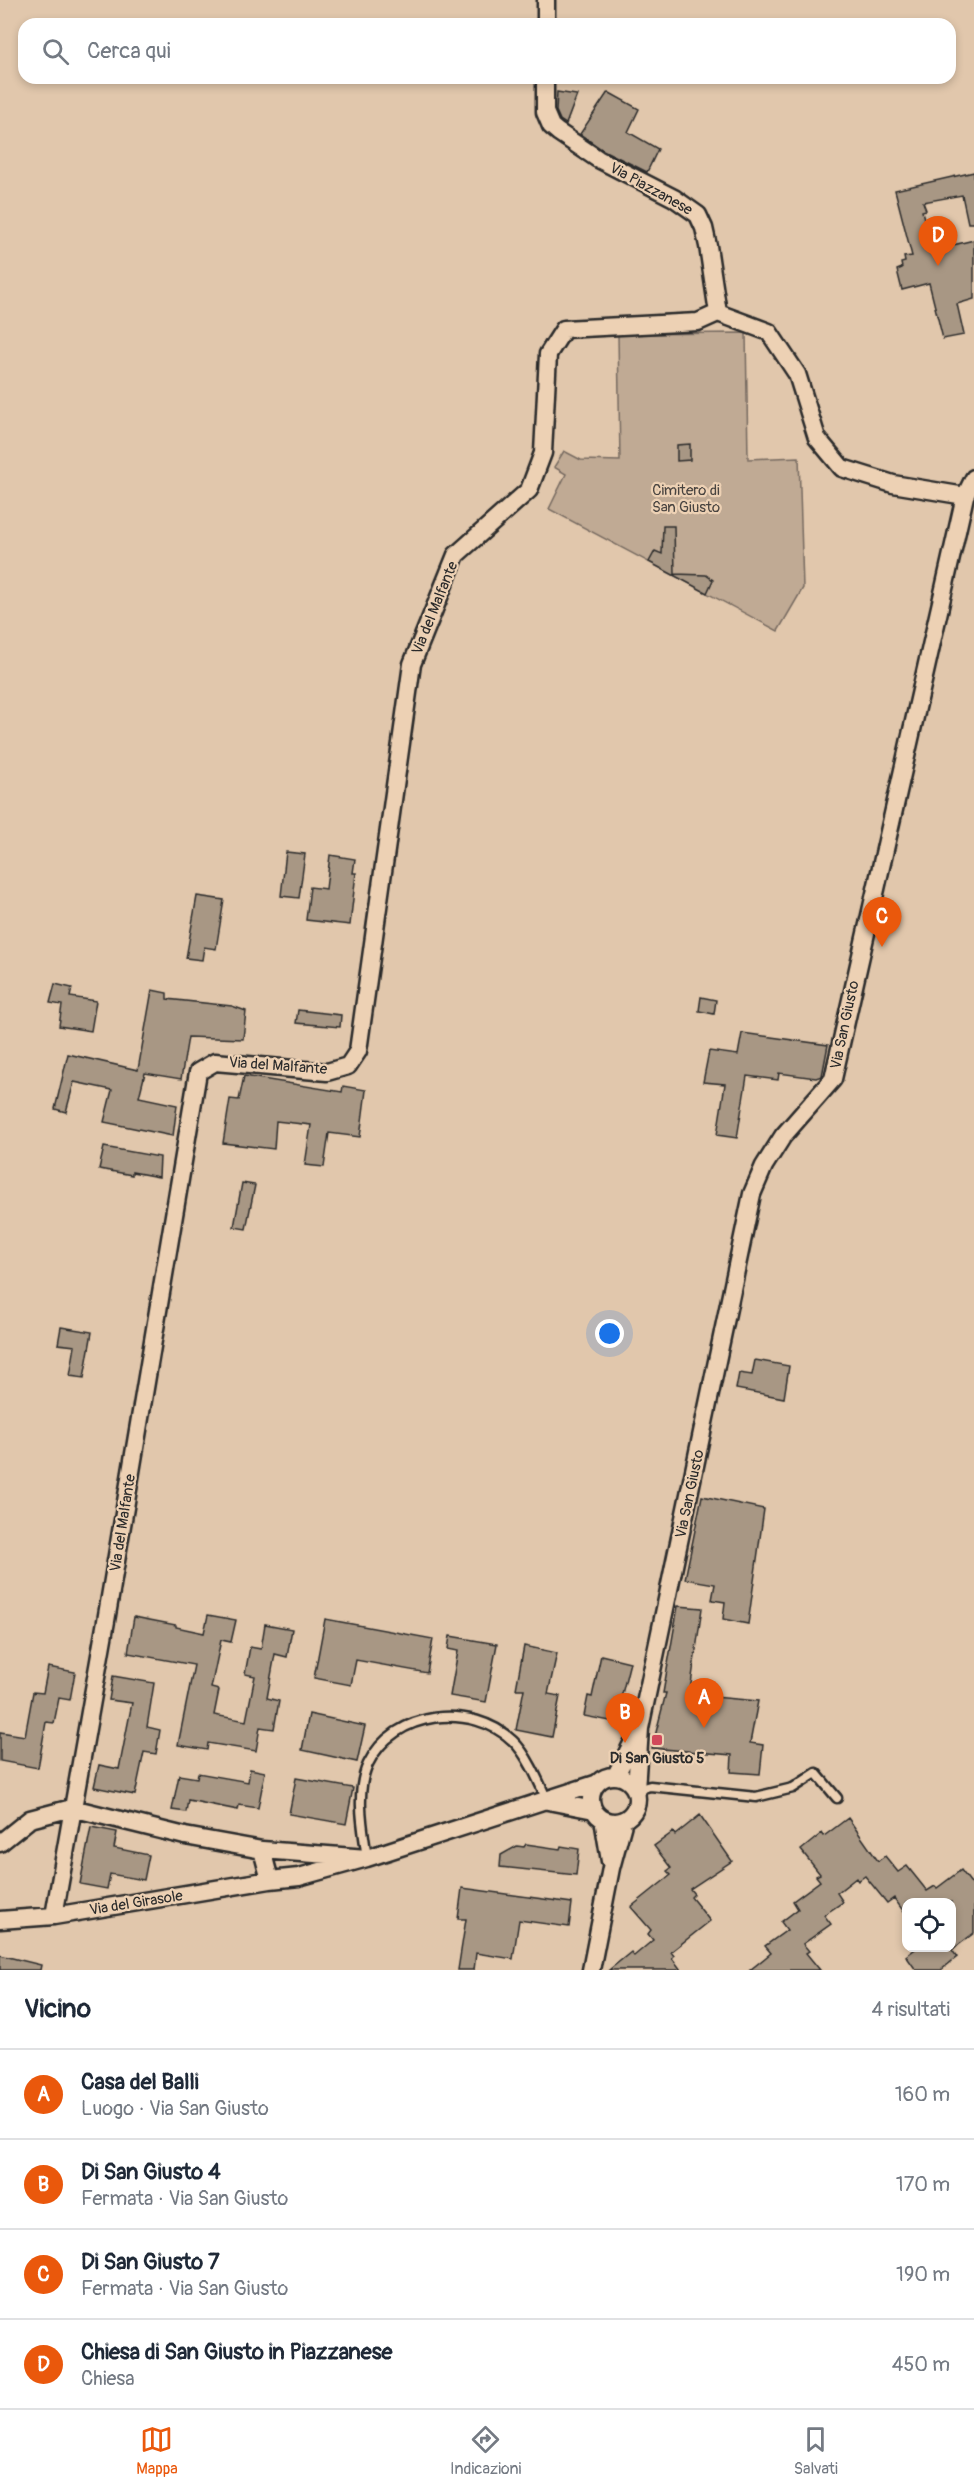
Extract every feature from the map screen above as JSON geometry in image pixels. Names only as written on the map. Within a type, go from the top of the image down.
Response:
[{"type":"street","points":[[546,0],[546,18]]},
{"type":"street","name":"Via Piazzanese","points":[[545,84],[545,112],[551,126],[598,159],[674,198],[698,215],[706,237],[718,313]]},
{"type":"street","points":[[718,313],[769,332],[797,374],[817,438],[842,468],[892,484],[965,496]]},
{"type":"street","name":"Via del Malfante","points":[[72,1808],[198,1072],[215,1062],[327,1072],[348,1066],[358,1051],[412,664],[456,555],[529,490],[543,453],[548,354],[564,329],[698,322],[718,313]]},
{"type":"street","name":"Via San Giusto","points":[[636,1790],[640,1728],[752,1194],[783,1136],[833,1079],[965,496],[974,478]]},
{"type":"street","name":"Via San Giusto","points":[[616,1775],[640,1728]]},
{"type":"street","points":[[591,1970],[611,1868],[624,1820],[636,1807],[636,1790],[629,1780],[616,1775],[605,1777],[596,1784],[591,1798],[598,1815],[611,1868]]},
{"type":"street","name":"Via del Girasole","points":[[0,1920],[54,1916],[299,1877],[367,1858],[596,1784]]},
{"type":"street","name":"Via del Girasole","points":[[547,1800],[598,1815]]},
{"type":"street","points":[[0,1843],[30,1819],[72,1808],[54,1916]]},
{"type":"street","name":"Via del Girasole","points":[[72,1808],[184,1836],[262,1850],[367,1858]]},
{"type":"street","points":[[598,1815],[615,1822],[624,1820]]},
{"type":"street","points":[[262,1850],[270,1880]]},
{"type":"lane","points":[[367,1858],[361,1792],[368,1763],[388,1738],[420,1719],[449,1715],[490,1724],[514,1742],[538,1779],[547,1800]]},
{"type":"lane","points":[[636,1790],[650,1786],[756,1797],[793,1788],[816,1773],[837,1798]]},
{"type":"green space","name":"Cimitero di San Giusto","points":[[746,333],[748,459],[799,457],[803,588],[778,631],[549,509],[566,474],[554,467],[564,451],[581,460],[620,461],[618,334]]},
{"type":"building","points":[[557,92],[577,95],[566,124],[560,120],[556,111]]},
{"type":"building","points":[[608,92],[639,109],[628,132],[658,149],[647,172],[603,150],[580,134]]},
{"type":"building","points":[[974,172],[974,223],[968,223],[962,195],[923,202],[926,210],[922,211],[932,250],[974,240],[974,299],[957,304],[964,335],[943,339],[929,283],[902,290],[897,270],[902,268],[901,263],[905,262],[904,257],[912,256],[895,190]]},
{"type":"building","points":[[690,444],[690,460],[677,461],[677,445]]},
{"type":"building","points":[[663,526],[674,526],[675,574],[706,575],[713,580],[707,593],[649,562],[655,551],[662,554]]},
{"type":"building","points":[[286,852],[305,854],[299,898],[281,896]]},
{"type":"building","points":[[330,855],[355,859],[353,873],[356,873],[350,925],[306,920],[310,887],[326,889]]},
{"type":"building","points":[[197,896],[224,900],[216,949],[204,947],[202,960],[186,958]]},
{"type":"building","points":[[55,984],[72,988],[70,997],[96,1001],[91,1031],[59,1026],[62,1005],[50,1003]]},
{"type":"building","points":[[152,990],[167,993],[167,999],[232,1006],[246,1011],[243,1039],[188,1037],[181,1079],[145,1073],[139,1097],[177,1105],[173,1136],[104,1122],[112,1090],[74,1082],[66,1112],[55,1109],[68,1054],[138,1070]]},
{"type":"building","points":[[701,997],[716,1000],[714,1014],[699,1011]]},
{"type":"building","points":[[298,1010],[341,1015],[340,1027],[296,1023]]},
{"type":"building","points":[[742,1033],[828,1045],[822,1076],[816,1078],[779,1073],[778,1080],[747,1076],[737,1138],[717,1135],[725,1084],[703,1082],[709,1051],[738,1055]]},
{"type":"building","points":[[244,1076],[342,1092],[343,1086],[366,1090],[360,1137],[329,1133],[324,1167],[305,1165],[311,1125],[276,1121],[274,1149],[223,1143],[230,1099],[239,1100]]},
{"type":"building","points":[[104,1147],[160,1157],[159,1177],[99,1169]]},
{"type":"building","points":[[242,1183],[255,1185],[246,1229],[234,1227]]},
{"type":"building","points":[[61,1327],[92,1332],[84,1378],[70,1376],[75,1346],[58,1344]]},
{"type":"building","points":[[755,1360],[789,1366],[784,1398],[736,1389],[739,1373],[752,1375]]},
{"type":"building","points":[[702,1496],[764,1509],[748,1624],[723,1619],[725,1602],[712,1600],[715,1584],[685,1579]]},
{"type":"building","points":[[678,1606],[702,1608],[688,1705],[713,1708],[714,1697],[758,1701],[750,1743],[763,1745],[760,1774],[731,1772],[732,1755],[652,1748],[666,1693],[663,1693]]},
{"type":"building","points":[[208,1615],[236,1620],[231,1642],[221,1640],[211,1688],[219,1690],[214,1715],[246,1721],[255,1676],[245,1674],[250,1647],[261,1649],[265,1624],[292,1629],[287,1657],[275,1654],[267,1698],[279,1701],[274,1729],[260,1727],[256,1751],[208,1743],[207,1750],[178,1745],[194,1665],[128,1653],[134,1617],[204,1633]]},
{"type":"building","points":[[325,1619],[433,1639],[427,1673],[356,1660],[351,1685],[314,1678]]},
{"type":"building","points":[[450,1636],[497,1644],[486,1702],[450,1696],[458,1651],[448,1649]]},
{"type":"building","points":[[524,1646],[557,1653],[548,1694],[560,1696],[552,1737],[516,1730],[524,1689],[516,1689]]},
{"type":"building","points":[[601,1655],[630,1662],[615,1722],[584,1716],[588,1696],[592,1697]]},
{"type":"building","points":[[48,1667],[75,1672],[70,1700],[59,1698],[54,1723],[46,1722],[38,1768],[0,1761],[0,1732],[25,1736],[33,1692],[43,1693]]},
{"type":"building","points":[[113,1676],[154,1683],[147,1727],[160,1730],[156,1754],[144,1752],[135,1795],[94,1787],[99,1765],[119,1769],[132,1703],[109,1700]]},
{"type":"building","points":[[309,1714],[365,1726],[357,1762],[302,1750]]},
{"type":"building","points":[[250,1769],[265,1772],[258,1808],[239,1805],[238,1810],[188,1800],[186,1812],[172,1810],[179,1775],[197,1778],[198,1773],[248,1782]]},
{"type":"building","points":[[296,1778],[353,1788],[346,1824],[289,1814]]},
{"type":"building","points":[[700,1815],[732,1861],[690,1889],[694,1894],[691,1897],[710,1921],[671,1952],[674,1956],[672,1958],[681,1970],[609,1970],[631,1952],[634,1956],[653,1940],[648,1934],[651,1930],[631,1907],[671,1875],[667,1871],[671,1868],[654,1846],[673,1832],[675,1835]]},
{"type":"building","points":[[848,1818],[878,1861],[885,1856],[898,1872],[907,1866],[927,1891],[935,1886],[937,1888],[961,1870],[974,1887],[974,1933],[956,1947],[956,1898],[902,1898],[902,1909],[894,1898],[887,1903],[865,1876],[858,1881],[856,1878],[837,1893],[843,1902],[824,1915],[831,1924],[803,1944],[809,1951],[806,1953],[820,1970],[750,1970],[771,1953],[765,1946],[787,1930],[781,1922],[798,1909],[793,1901],[820,1881],[816,1876],[820,1874],[801,1850],[822,1833],[824,1836]]},
{"type":"building","points":[[91,1827],[117,1832],[114,1848],[149,1855],[144,1880],[110,1874],[107,1889],[80,1884]]},
{"type":"building","points":[[526,1844],[579,1849],[576,1875],[500,1867],[501,1855],[517,1846],[524,1847]]},
{"type":"building","points":[[462,1888],[572,1903],[569,1927],[519,1920],[513,1959],[476,1953],[474,1970],[458,1970],[466,1919],[458,1919]]},
{"type":"building","points":[[911,1952],[953,1952],[957,1957],[941,1970],[916,1970],[906,1956]]},
{"type":"building","points":[[0,1955],[41,1965],[40,1970],[0,1970]]},
{"type":"place","name":"Chiesa di San Giusto in Piazzanese","points":[[938,266]]},
{"type":"place","name":"Di San Giusto 7","points":[[882,947]]},
{"type":"place","name":"Casa del Balli","points":[[704,1728]]},
{"type":"place","name":"Di San Giusto 5","points":[[657,1740]]},
{"type":"place","name":"Di San Giusto 4","points":[[625,1743]]}]
